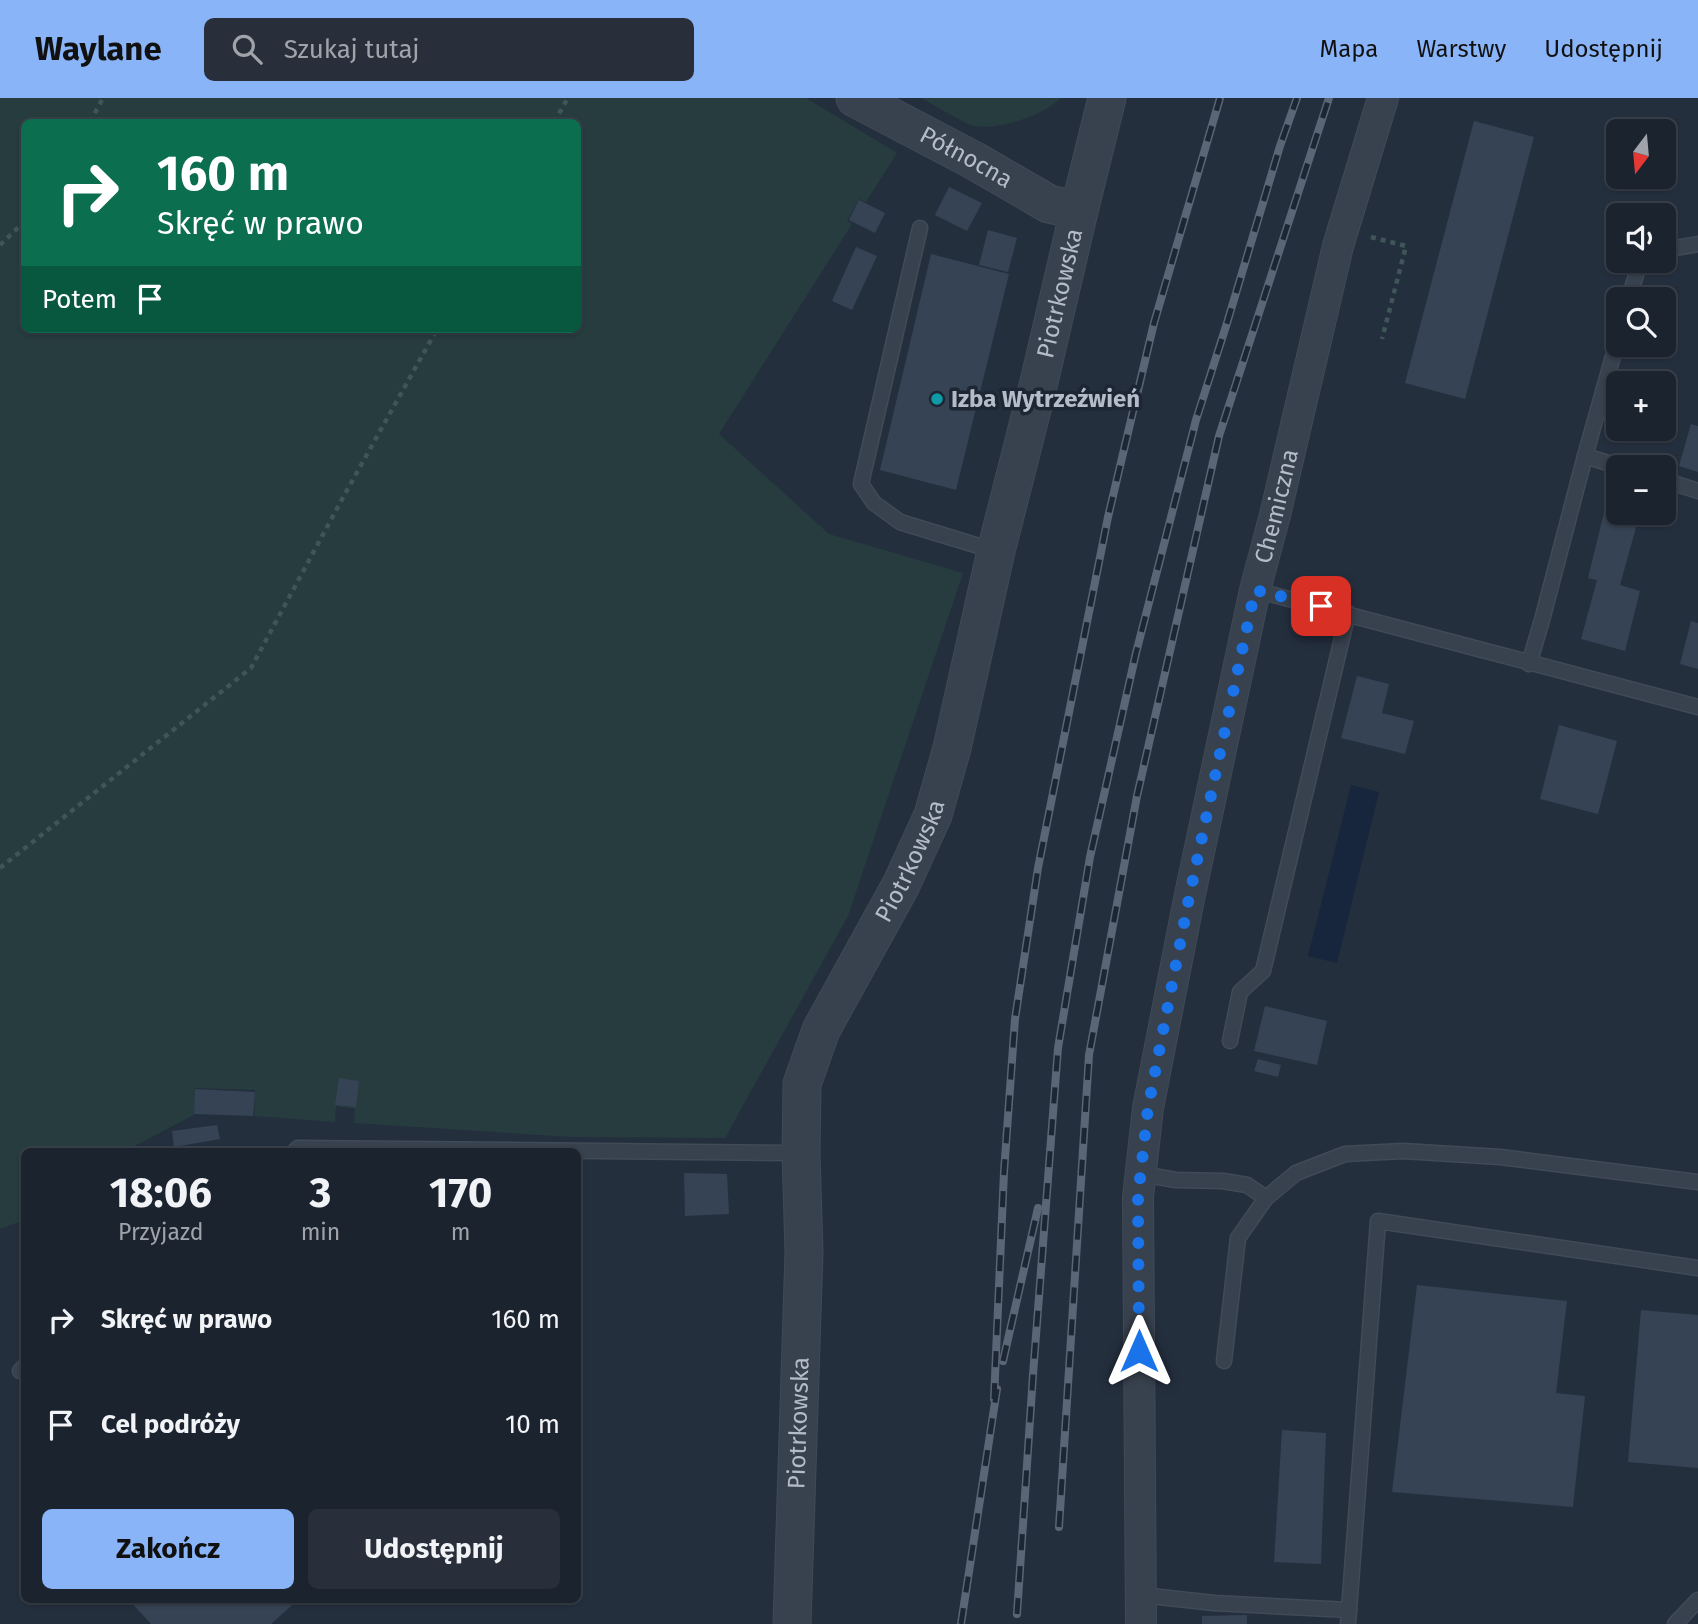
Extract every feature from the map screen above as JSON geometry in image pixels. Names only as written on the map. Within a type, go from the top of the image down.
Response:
[{"type":"street","name":"Północna","points":[[855,98],[973,160],[1049,204],[1079,211]]},
{"type":"street","name":"Piotrkowska","points":[[792,1624],[804,1252],[802,1084],[821,1030],[901,885],[933,815],[952,748],[996,551],[1107,98]]},
{"type":"street","name":"Chemiczna","points":[[1141,1610],[1138,1197],[1151,1095],[1189,898],[1255,590],[1338,246],[1383,98]]},
{"type":"lane","points":[[920,228],[861,484],[874,503],[900,522],[996,551]]},
{"type":"lane","points":[[1676,248],[1698,244]]},
{"type":"lane","points":[[1529,664],[1613,357]]},
{"type":"lane","points":[[1584,456],[1606,463]]},
{"type":"lane","points":[[1676,484],[1698,491]]},
{"type":"lane","points":[[1255,590],[1698,707]]},
{"type":"lane","points":[[1230,1041],[1240,992],[1263,971],[1348,613]]},
{"type":"lane","points":[[581,1151],[801,1153]]},
{"type":"lane","points":[[1224,1361],[1238,1238],[1266,1198],[1296,1173],[1345,1154],[1403,1151],[1500,1157],[1698,1182]]},
{"type":"lane","points":[[1141,1174],[1176,1180],[1223,1181],[1247,1185],[1266,1198]]},
{"type":"lane","points":[[1141,1610],[1214,1602],[1348,1617],[1378,1221],[1698,1268]]},
{"type":"lane","points":[[1675,1624],[1698,1600]]},
{"type":"path","points":[[92,119],[103,98]]},
{"type":"path","points":[[556,119],[568,98]]},
{"type":"path","points":[[0,245],[21,225]]},
{"type":"path","points":[[1370,237],[1406,246],[1382,339]]},
{"type":"path","points":[[0,868],[251,668],[435,333]]},
{"type":"green space","points":[[0,98],[806,98],[897,153],[866,202],[859,199],[847,221],[852,224],[719,434],[829,534],[963,573],[848,916],[725,1138],[570,1137],[354,1123],[355,1109],[336,1106],[335,1122],[254,1116],[255,1090],[195,1088],[194,1115],[131,1148],[21,1148],[21,1221],[0,1229]]},
{"type":"green space","points":[[921,98],[1061,98],[1032,116],[1009,124],[985,127],[964,122]]},
{"type":"water","points":[[1351,785],[1379,792],[1337,963],[1308,956]]},
{"type":"building","points":[[1474,121],[1534,137],[1465,399],[1405,383]]},
{"type":"building","points":[[949,187],[982,203],[967,231],[935,215]]},
{"type":"building","points":[[859,200],[885,213],[875,233],[849,220]]},
{"type":"building","points":[[988,230],[1017,238],[1008,272],[979,265]]},
{"type":"building","points":[[856,247],[877,256],[852,310],[832,301]]},
{"type":"building","name":"Izba Wytrzeźwień","points":[[931,254],[1009,274],[956,490],[880,470]]},
{"type":"building","points":[[1691,424],[1698,426],[1698,472],[1679,466]]},
{"type":"building","points":[[1606,504],[1606,525],[1637,525],[1620,585],[1640,591],[1625,651],[1581,639],[1597,580],[1588,578]]},
{"type":"building","points":[[1691,621],[1698,623],[1698,669],[1680,664]]},
{"type":"building","points":[[1357,676],[1389,684],[1382,713],[1414,721],[1405,754],[1341,738]]},
{"type":"building","points":[[1559,725],[1617,741],[1598,814],[1540,799]]},
{"type":"building","points":[[1265,1006],[1327,1021],[1317,1065],[1254,1051]]},
{"type":"building","points":[[1258,1059],[1281,1065],[1278,1077],[1254,1071]]},
{"type":"building","points":[[339,1078],[359,1081],[356,1107],[335,1105]]},
{"type":"building","points":[[195,1089],[255,1092],[253,1116],[194,1114]]},
{"type":"building","points":[[217,1125],[220,1139],[174,1147],[172,1131]]},
{"type":"building","points":[[684,1173],[727,1174],[729,1214],[685,1216]]},
{"type":"building","points":[[1417,1285],[1567,1301],[1556,1393],[1585,1396],[1573,1507],[1392,1492]]},
{"type":"building","points":[[1641,1310],[1698,1315],[1698,1468],[1628,1462]]},
{"type":"building","points":[[1282,1430],[1326,1433],[1321,1564],[1274,1562]]},
{"type":"building","points":[[132,1603],[295,1603],[271,1624],[151,1624]]},
{"type":"building","points":[[1247,1615],[1247,1624],[1202,1624],[1202,1616]]},
{"type":"railway","points":[[994,1399],[1004,1172],[1015,1019],[1038,868],[1108,517],[1154,323],[1220,98]]},
{"type":"railway","points":[[1017,1614],[1058,1048],[1090,857],[1136,653],[1196,420],[1297,98]]},
{"type":"railway","points":[[1059,1527],[1089,1055],[1137,796],[1219,436],[1329,98]]},
{"type":"railway","points":[[1003,1361],[1038,1208]]},
{"type":"railway","points":[[961,1624],[997,1389]]},
{"type":"place","name":"Izba Wytrzeźwień","points":[[937,399]]},
{"type":"route","points":[[1139,1351],[1138,1197],[1148,1108],[1189,898],[1255,590],[1321,606]]}]
